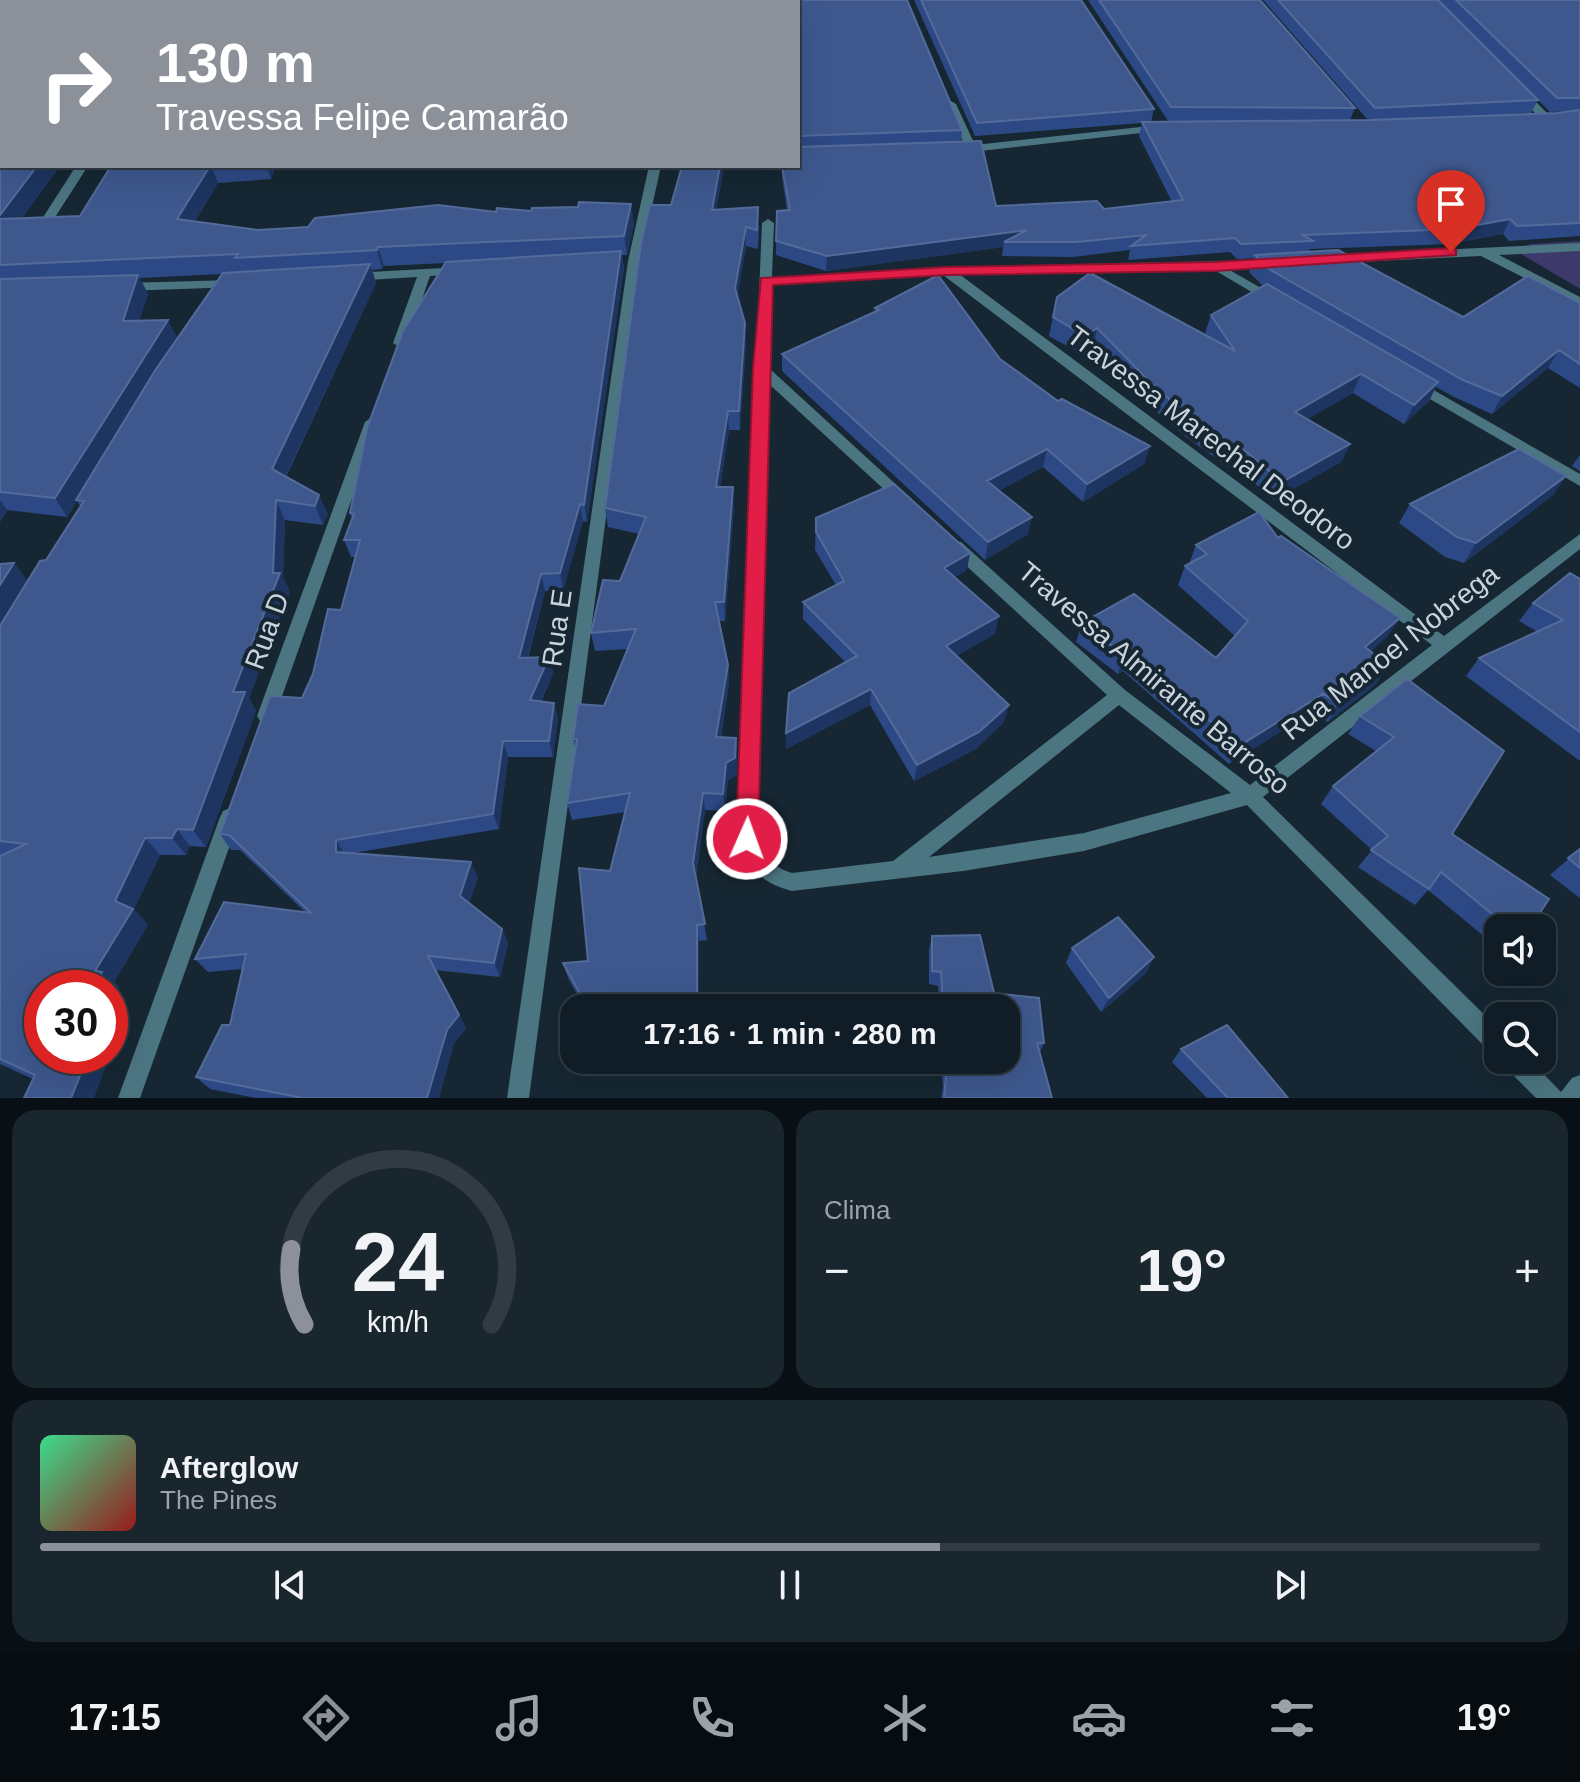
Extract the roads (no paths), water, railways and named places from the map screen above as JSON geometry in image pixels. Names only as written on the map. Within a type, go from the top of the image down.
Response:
[{"type":"street","points":[[1508,79],[1549,121]]},
{"type":"street","points":[[944,88],[972,150]]},
{"type":"street","points":[[1534,121],[1564,119]]},
{"type":"street","points":[[957,151],[1159,122],[1178,127]]},
{"type":"street","points":[[46,222],[81,168]]},
{"type":"street","name":"Rua E","points":[[518,1098],[627,261],[654,168]]},
{"type":"street","points":[[768,223],[760,368],[922,516]]},
{"type":"street","points":[[1324,260],[1580,247]]},
{"type":"street","points":[[1481,251],[1580,302]]},
{"type":"street","points":[[766,281],[946,271],[1215,267],[1293,262]]},
{"type":"street","points":[[1215,267],[1282,306]]},
{"type":"street","points":[[332,278],[470,270]]},
{"type":"street","name":"Travessa Marechal Deodoro","points":[[946,271],[1445,646]]},
{"type":"street","points":[[393,363],[425,273]]},
{"type":"street","points":[[112,288],[220,291],[255,283]]},
{"type":"street","name":"Rua Manoel Nobrega","points":[[760,368],[747,839],[762,870],[775,878],[792,882],[1084,842],[1250,796],[1580,540]]},
{"type":"street","points":[[1404,378],[1580,481]]},
{"type":"street","name":"Rua D","points":[[258,738],[377,408]]},
{"type":"street","name":"Travessa Almirante Barroso","points":[[945,537],[1119,695],[1250,796],[1484,1030]]},
{"type":"street","points":[[897,870],[1119,695]]},
{"type":"street","points":[[129,1098],[237,798]]},
{"type":"street","points":[[1528,1074],[1552,1098]]},
{"type":"street","points":[[1570,1098],[1580,1086]]}]
